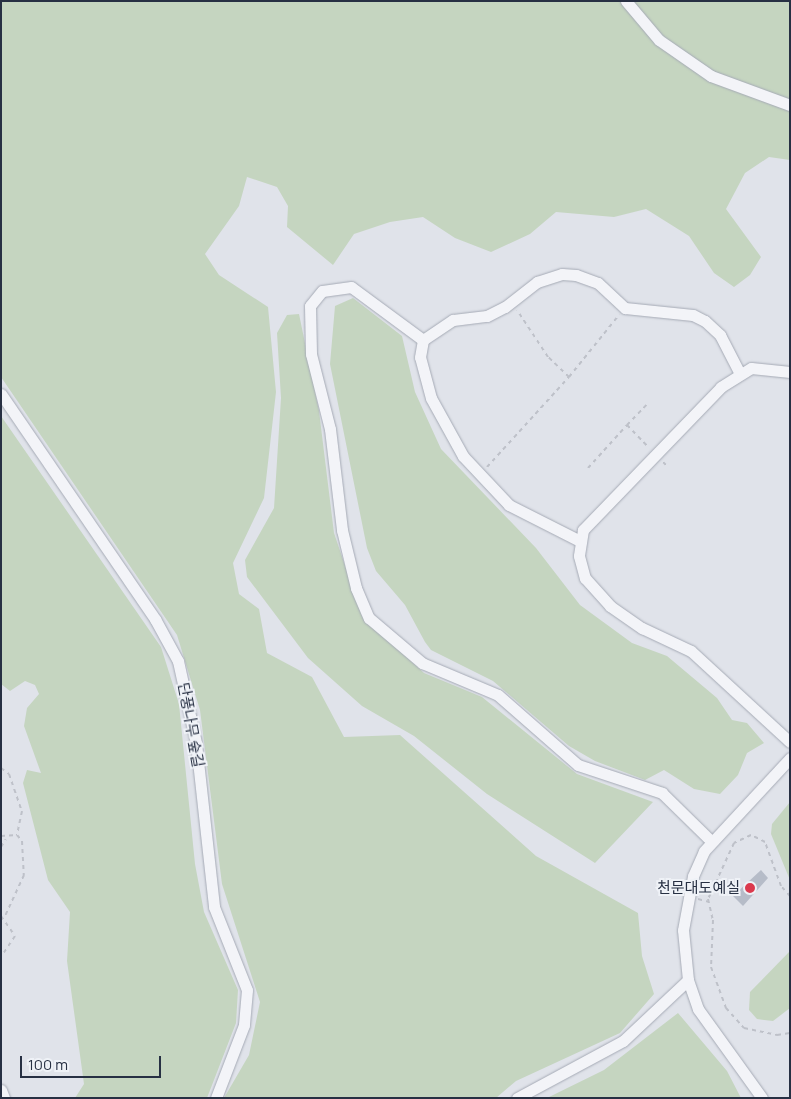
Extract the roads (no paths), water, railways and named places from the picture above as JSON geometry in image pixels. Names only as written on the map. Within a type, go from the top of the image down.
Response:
[{"type":"lane","points":[[626,1],[659,40],[712,76],[790,105]]},
{"type":"lane","points":[[580,541],[509,505],[479,476],[463,456],[430,398],[420,357],[424,340],[452,320],[487,316],[512,302],[537,282],[562,274],[598,283],[625,308],[693,315],[705,321],[720,335],[739,372]]},
{"type":"lane","points":[[424,340],[351,287],[322,291],[310,306],[311,354],[330,429],[342,530],[356,588],[369,618],[422,663],[498,695],[578,765],[662,793],[711,841]]},
{"type":"lane","points":[[790,372],[751,368],[739,372],[584,530],[580,541],[579,563],[594,591],[623,616],[705,662],[790,742]]},
{"type":"lane","name":"단풍나무 숲길","points":[[1,394],[155,619],[178,661],[196,743],[214,906],[247,990],[244,1025],[216,1098]]},
{"type":"lane","points":[[762,1098],[704,1020],[688,980],[683,941],[687,904],[698,861],[711,841],[790,758]]},
{"type":"lane","points":[[517,1098],[624,1040],[688,980]]},
{"type":"lane","points":[[1,1090],[4,1098]]},
{"type":"place","name":"천문대도예실","points":[[750,888]]}]
